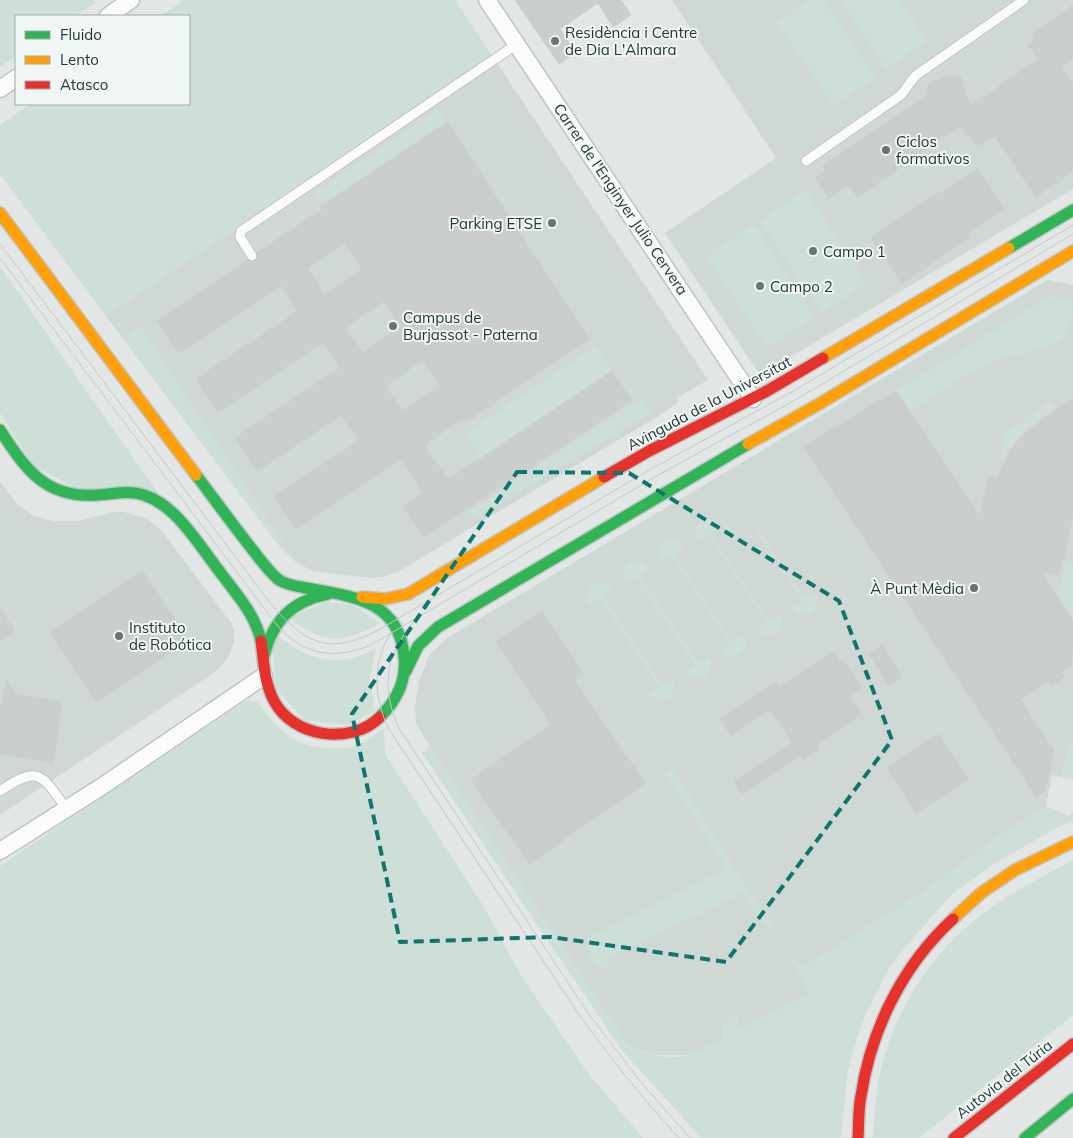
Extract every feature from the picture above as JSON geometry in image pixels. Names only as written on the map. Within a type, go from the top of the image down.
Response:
[{"type":"main road","name":"Avinguda de la Universitat","points":[[352,596],[382,600],[394,599],[408,594],[648,452],[753,399],[1073,210]]},
{"type":"main road","points":[[0,213],[274,575],[294,586],[352,596],[370,602],[392,622],[401,639],[406,654],[405,673]]},
{"type":"main road","points":[[0,430],[22,462],[41,483],[60,491],[78,494],[96,495],[131,492],[148,496],[168,509],[188,529],[251,615],[258,628],[264,669],[271,697],[284,715],[301,728],[322,735],[344,735],[365,729],[383,717],[391,708],[400,691],[410,657],[426,635],[438,627],[721,459],[820,404],[1073,251]]},
{"type":"main road","points":[[264,669],[267,643],[276,624],[284,614],[299,602],[316,595],[334,593]]},
{"type":"main road","points":[[858,1138],[860,1097],[866,1063],[878,1026],[898,986],[926,945],[991,886],[1014,870],[1073,842]]},
{"type":"main road","name":"Autovia del Túria","points":[[954,1138],[1073,1044]]},
{"type":"main road","points":[[1025,1138],[1073,1099]]},
{"type":"street","points":[[110,15],[132,0]]},
{"type":"street","name":"Carrer de l'Enginyer Julio Cervera","points":[[487,0],[753,399]]},
{"type":"street","points":[[0,89],[15,79]]},
{"type":"street","points":[[0,851],[66,808],[264,669]]},
{"type":"lane","points":[[806,161],[901,95],[915,76],[1024,0]]},
{"type":"lane","points":[[252,256],[240,237],[241,231],[517,44]]},
{"type":"lane","points":[[0,791],[21,777],[35,775],[42,778],[48,784],[66,808]]},
{"type":"highlighted area","points":[[517,472],[629,473],[839,601],[892,740],[726,962],[551,937],[400,942],[352,714]]},
{"type":"shaded area","points":[[672,0],[1073,0],[1073,189],[760,375],[665,233],[776,158]]},
{"type":"shaded area","name":"Campus de Burjassot - Paterna","points":[[491,54],[708,380],[677,398],[679,402],[657,417],[396,573],[369,578],[312,571],[296,562],[281,548],[106,316]]},
{"type":"shaded area","points":[[1048,280],[1073,285],[1073,779],[1052,775],[1046,806],[999,836],[927,889],[833,1003],[687,1055],[658,1055],[635,1048],[626,1042],[512,874],[416,724],[415,706],[419,681],[429,655],[447,638]]},
{"type":"shaded area","points":[[0,482],[17,504],[34,516],[44,519],[77,521],[113,512],[124,512],[145,518],[154,524],[162,531],[232,624],[234,642],[228,658],[215,672],[0,815]]},
{"type":"green space","points":[[0,0],[93,0],[95,3],[77,15],[15,15],[15,57],[0,67]]},
{"type":"green space","points":[[184,0],[455,0],[491,54],[106,316],[0,174],[0,125],[30,105],[190,105],[190,15],[162,15]]},
{"type":"green space","points":[[807,0],[824,0],[876,78],[833,105],[777,23]]},
{"type":"green space","points":[[840,0],[900,0],[927,41],[886,69]]},
{"type":"green space","points":[[438,109],[447,122],[328,201],[326,198],[319,203],[312,194]]},
{"type":"green space","name":"Campo 1","points":[[805,190],[867,282],[822,313],[759,221]]},
{"type":"green space","name":"Campo 2","points":[[754,224],[814,317],[767,348],[706,256]]},
{"type":"green space","points":[[0,266],[159,494],[73,487],[33,465],[0,413]]},
{"type":"green space","points":[[1053,296],[1073,302],[1070,327],[1060,340],[1046,348],[999,359],[965,377],[910,411],[896,391],[1042,301]]},
{"type":"green space","points":[[140,325],[296,562],[281,548],[123,337]]},
{"type":"green space","points":[[595,346],[612,371],[481,458],[465,433]]},
{"type":"green space","points":[[642,398],[652,412],[474,519],[469,512]]},
{"type":"green space","points":[[1051,400],[1056,407],[1026,430],[1003,458],[1002,448],[1005,434]]},
{"type":"green space","points":[[704,518],[715,519],[721,525],[710,533],[769,621],[780,615],[781,626],[773,635],[764,635],[756,630],[767,622],[708,534],[697,540],[696,528]]},
{"type":"green space","points":[[755,524],[805,599],[816,593],[817,605],[809,614],[799,614],[792,608],[803,601],[752,525]]},
{"type":"green space","points":[[673,539],[685,547],[674,554],[733,642],[744,636],[745,648],[737,657],[728,657],[720,651],[731,644],[672,556],[661,562],[660,547],[665,542]]},
{"type":"green space","points":[[632,561],[643,562],[649,568],[639,576],[698,663],[709,657],[711,668],[705,676],[695,678],[684,672],[695,665],[636,577],[626,583],[624,570]]},
{"type":"green space","points":[[1065,561],[1073,566],[1073,620],[1059,598]]},
{"type":"green space","points":[[601,582],[607,584],[613,590],[603,597],[662,685],[672,679],[674,683],[672,695],[669,697],[657,700],[648,694],[659,687],[600,599],[589,605],[588,590],[593,585]]},
{"type":"green space","points":[[324,602],[351,604],[380,623],[355,634],[334,638],[312,633],[290,618]]},
{"type":"green space","points":[[277,635],[294,648],[322,659],[343,660],[354,658],[376,648],[370,679],[375,711],[347,725],[305,720],[275,688],[273,645]]},
{"type":"green space","points":[[244,702],[257,702],[275,724],[290,736],[312,746],[334,749],[348,748],[374,736],[384,728],[385,754],[484,907],[522,977],[588,1073],[643,1138],[0,1138],[0,866]]},
{"type":"green space","points":[[1069,739],[1073,743],[1073,779],[1061,776]]},
{"type":"green space","points":[[430,746],[626,1042],[641,1050],[665,1057],[689,1054],[721,1039],[723,1025],[730,1017],[737,1017],[739,1028],[741,1028],[810,994],[791,961],[792,958],[801,968],[927,889],[999,836],[1046,806],[1069,816],[1073,813],[1073,822],[1060,826],[994,864],[952,894],[889,968],[865,1016],[855,1044],[847,1076],[841,1138],[701,1138],[620,1048],[422,753]]},
{"type":"green space","points":[[672,768],[755,900],[777,927],[776,930],[770,929],[742,893],[606,959],[611,970],[604,970],[591,959],[586,948],[591,936],[727,869],[665,773]]},
{"type":"green space","points":[[1073,860],[1073,1015],[919,1138],[873,1138],[879,1078],[884,1057],[901,1014],[924,974],[938,955],[970,924],[1020,889]]},
{"type":"building","name":"Residència i Centre de Dia L'Almara","points":[[515,0],[621,0],[631,15],[613,27],[598,3],[560,29],[576,53],[559,64]]},
{"type":"building","points":[[1073,5],[1073,58],[1061,66],[1073,83],[1073,172],[1036,197],[994,136],[978,146],[960,126],[857,197],[849,185],[829,198],[815,178],[825,170],[822,167],[929,94],[925,89],[933,82],[942,78],[960,75],[970,106],[1038,60],[1028,45],[1035,40],[1031,34]]},
{"type":"building","points":[[447,122],[590,339],[465,423],[462,419],[424,445],[448,480],[612,371],[632,400],[424,538],[403,507],[423,492],[401,460],[296,530],[274,497],[359,441],[341,415],[257,471],[235,438],[340,368],[323,342],[218,412],[196,379],[298,311],[281,285],[179,353],[157,320],[247,260],[256,261],[257,253],[323,209],[321,206]],"holes":[[[345,243],[362,269],[324,294],[307,268]],[[384,301],[401,327],[363,353],[345,327]],[[423,360],[440,386],[402,411],[385,386]]]},
{"type":"building","points":[[977,169],[1005,209],[968,234],[970,237],[902,284],[871,238]]},
{"type":"building","name":"À Punt Mèdia","points":[[896,391],[980,516],[988,477],[997,478],[1008,455],[1021,437],[1073,398],[1073,515],[1059,575],[1041,572],[1073,620],[1071,665],[1061,672],[1064,677],[1051,686],[1047,681],[1020,699],[1054,750],[1045,791],[1036,797],[803,447]]},
{"type":"building","name":"Instituto de Robótica","points":[[142,570],[189,640],[97,702],[50,632]]},
{"type":"building","points":[[0,608],[15,631],[0,641]]},
{"type":"building","points":[[542,611],[583,674],[574,680],[645,783],[529,864],[471,780],[551,725],[495,641]]},
{"type":"building","points":[[882,645],[902,678],[889,686],[869,654]]},
{"type":"building","points":[[833,652],[840,661],[842,659],[862,688],[850,696],[862,714],[817,744],[820,749],[803,760],[800,755],[742,794],[734,781],[792,743],[770,710],[731,736],[720,719],[776,682],[780,687]]},
{"type":"building","points":[[6,680],[15,694],[62,702],[53,763],[0,754],[0,712]]},
{"type":"building","points":[[939,734],[968,779],[916,813],[887,768]]},
{"type":"tram line","points":[[0,244],[270,603],[283,618],[308,637],[320,642],[333,644],[364,637],[382,628],[651,469],[788,394],[1073,225]]},
{"type":"tram line","points":[[0,258],[276,624],[286,635],[308,649],[320,652],[344,653],[371,645],[660,474],[797,399],[1073,234]]},
{"type":"tram line","points":[[413,623],[396,648],[389,673],[388,687],[390,700],[399,728],[588,1013],[640,1081],[690,1138]]},
{"type":"tram line","points":[[390,634],[380,657],[377,680],[380,704],[388,728],[577,1012],[626,1076],[679,1138]]},
{"type":"traffic: fast","points":[[1009,248],[1073,210]]},
{"type":"traffic: fast","points":[[0,430],[19,458],[39,479],[51,487],[80,495],[127,493],[144,495],[169,509],[191,533],[242,601],[254,620],[261,641]]},
{"type":"traffic: fast","points":[[406,671],[418,646],[438,627],[748,444]]},
{"type":"traffic: fast","points":[[196,475],[261,561],[279,580],[291,585],[359,599],[373,605],[394,624],[400,638],[404,656],[404,674],[400,690],[380,717]]},
{"type":"traffic: fast","points":[[264,656],[273,632],[286,614],[304,602],[328,594]]},
{"type":"traffic: fast","points":[[1025,1138],[1073,1099]]},
{"type":"traffic: slow","points":[[0,213],[196,475]]},
{"type":"traffic: slow","points":[[823,358],[1009,248]]},
{"type":"traffic: slow","points":[[748,444],[819,404],[1073,251]]},
{"type":"traffic: slow","points":[[362,597],[385,599],[408,594],[604,477]]},
{"type":"traffic: slow","points":[[953,919],[981,893],[1015,870],[1073,842]]},
{"type":"traffic: jam","points":[[604,477],[649,451],[767,391],[823,358]]},
{"type":"traffic: jam","points":[[261,641],[268,687],[274,701],[294,723],[308,730],[339,734],[354,732],[368,726],[380,717]]},
{"type":"traffic: jam","points":[[858,1138],[859,1106],[866,1071],[881,1023],[892,1000],[919,957],[953,919]]},
{"type":"traffic: jam","points":[[954,1138],[1073,1044]]},
{"type":"place","name":"Residència i Centre de Dia L'Almara","points":[[555,41]]},
{"type":"place","name":"Ciclos formativos","points":[[886,150]]},
{"type":"place","name":"Parking ETSE","points":[[552,223]]},
{"type":"place","name":"Campo 1","points":[[813,251]]},
{"type":"place","name":"Campo 2","points":[[760,286]]},
{"type":"place","name":"Campus de Burjassot - Paterna","points":[[393,326]]},
{"type":"place","name":"À Punt Mèdia","points":[[974,588]]},
{"type":"place","name":"Instituto de Robótica","points":[[119,636]]}]
